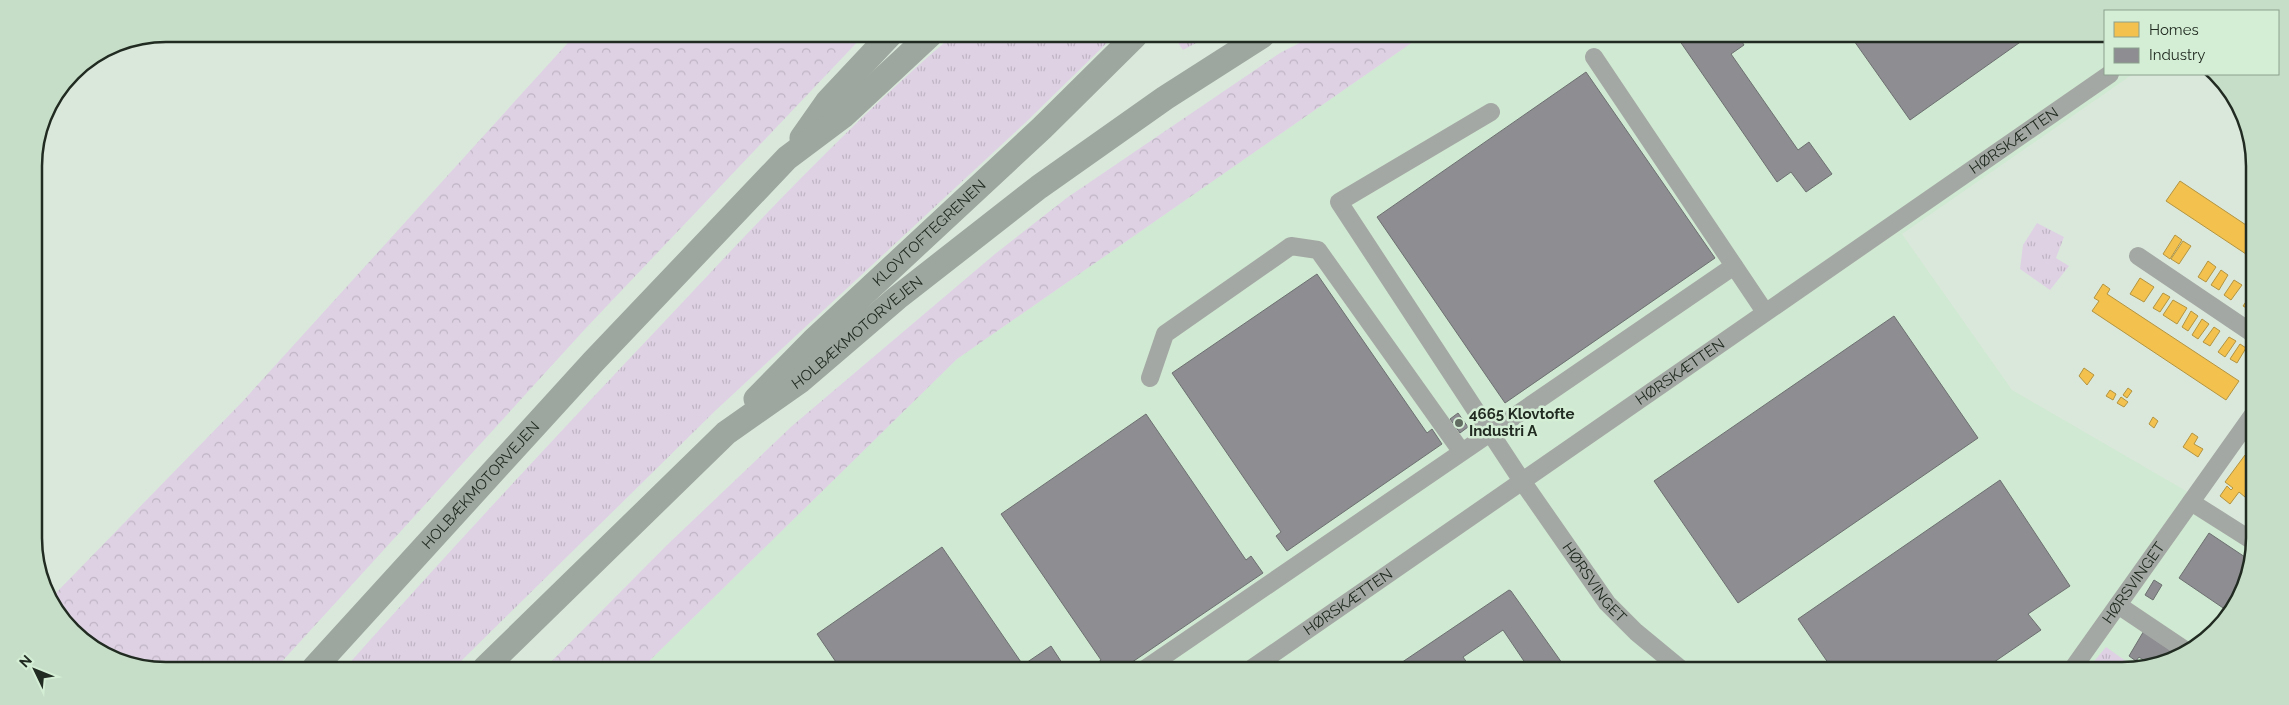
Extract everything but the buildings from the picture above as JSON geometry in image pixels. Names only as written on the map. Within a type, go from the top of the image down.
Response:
[{"type":"highway","name":"HOLBÆKMOTORVEJEN","points":[[491,662],[726,433],[800,381],[920,279],[1039,187],[1165,98],[1252,42]]},
{"type":"highway","points":[[787,158],[828,102],[883,43]]},
{"type":"highway","name":"HOLBÆKMOTORVEJEN","points":[[320,662],[586,369],[787,158],[843,116],[923,43]]},
{"type":"highway","name":"KLOVTOFTEGRENEN","points":[[726,433],[806,347],[1042,128],[1128,43]]},
{"type":"street","points":[[1594,57],[1765,312]]},
{"type":"street","name":"HØRSKÆTTEN","points":[[1261,662],[2109,75]]},
{"type":"street","name":"HØRSVINGET","points":[[1491,112],[1340,202],[1490,432],[1607,603],[1636,632],[1672,662]]},
{"type":"street","points":[[1150,378],[1165,334],[1291,246],[1318,250],[1461,452]]},
{"type":"street","points":[[2138,256],[2246,329]]},
{"type":"street","points":[[1155,662],[1734,266]]},
{"type":"street","name":"HØRSVINGET","points":[[2077,662],[2246,425]]},
{"type":"street","points":[[2193,500],[2246,537]]},
{"type":"street","points":[[2118,605],[2181,647]]},
{"type":"shaded area","points":[[1412,42],[2104,42],[2104,75],[2132,75],[1902,234],[2012,390],[2193,495],[2246,530],[2245,555],[2237,586],[2226,607],[2210,626],[2198,637],[2170,653],[2131,662],[648,662],[957,359]]},
{"type":"green space","points":[[1178,42],[1197,42],[1183,50]]},
{"type":"green space","points":[[1301,42],[1412,42],[957,359],[648,662],[551,662],[666,546],[792,426],[995,254],[1068,197],[1280,53]]},
{"type":"green space","points":[[568,43],[857,43],[586,328],[282,662],[150,661],[134,658],[112,650],[85,632],[73,620],[55,594],[243,401]]},
{"type":"green space","points":[[944,43],[1107,43],[1025,123],[715,411],[460,662],[351,662],[544,450],[769,211],[877,103]]},
{"type":"green space","points":[[2037,223],[2064,237],[2056,258],[2069,266],[2050,290],[2020,269],[2023,245]]},
{"type":"green space","points":[[2106,647],[2127,662],[2094,662]]},
{"type":"place","name":"4665 Klovtofte Industri A","points":[[1459,423]]}]
